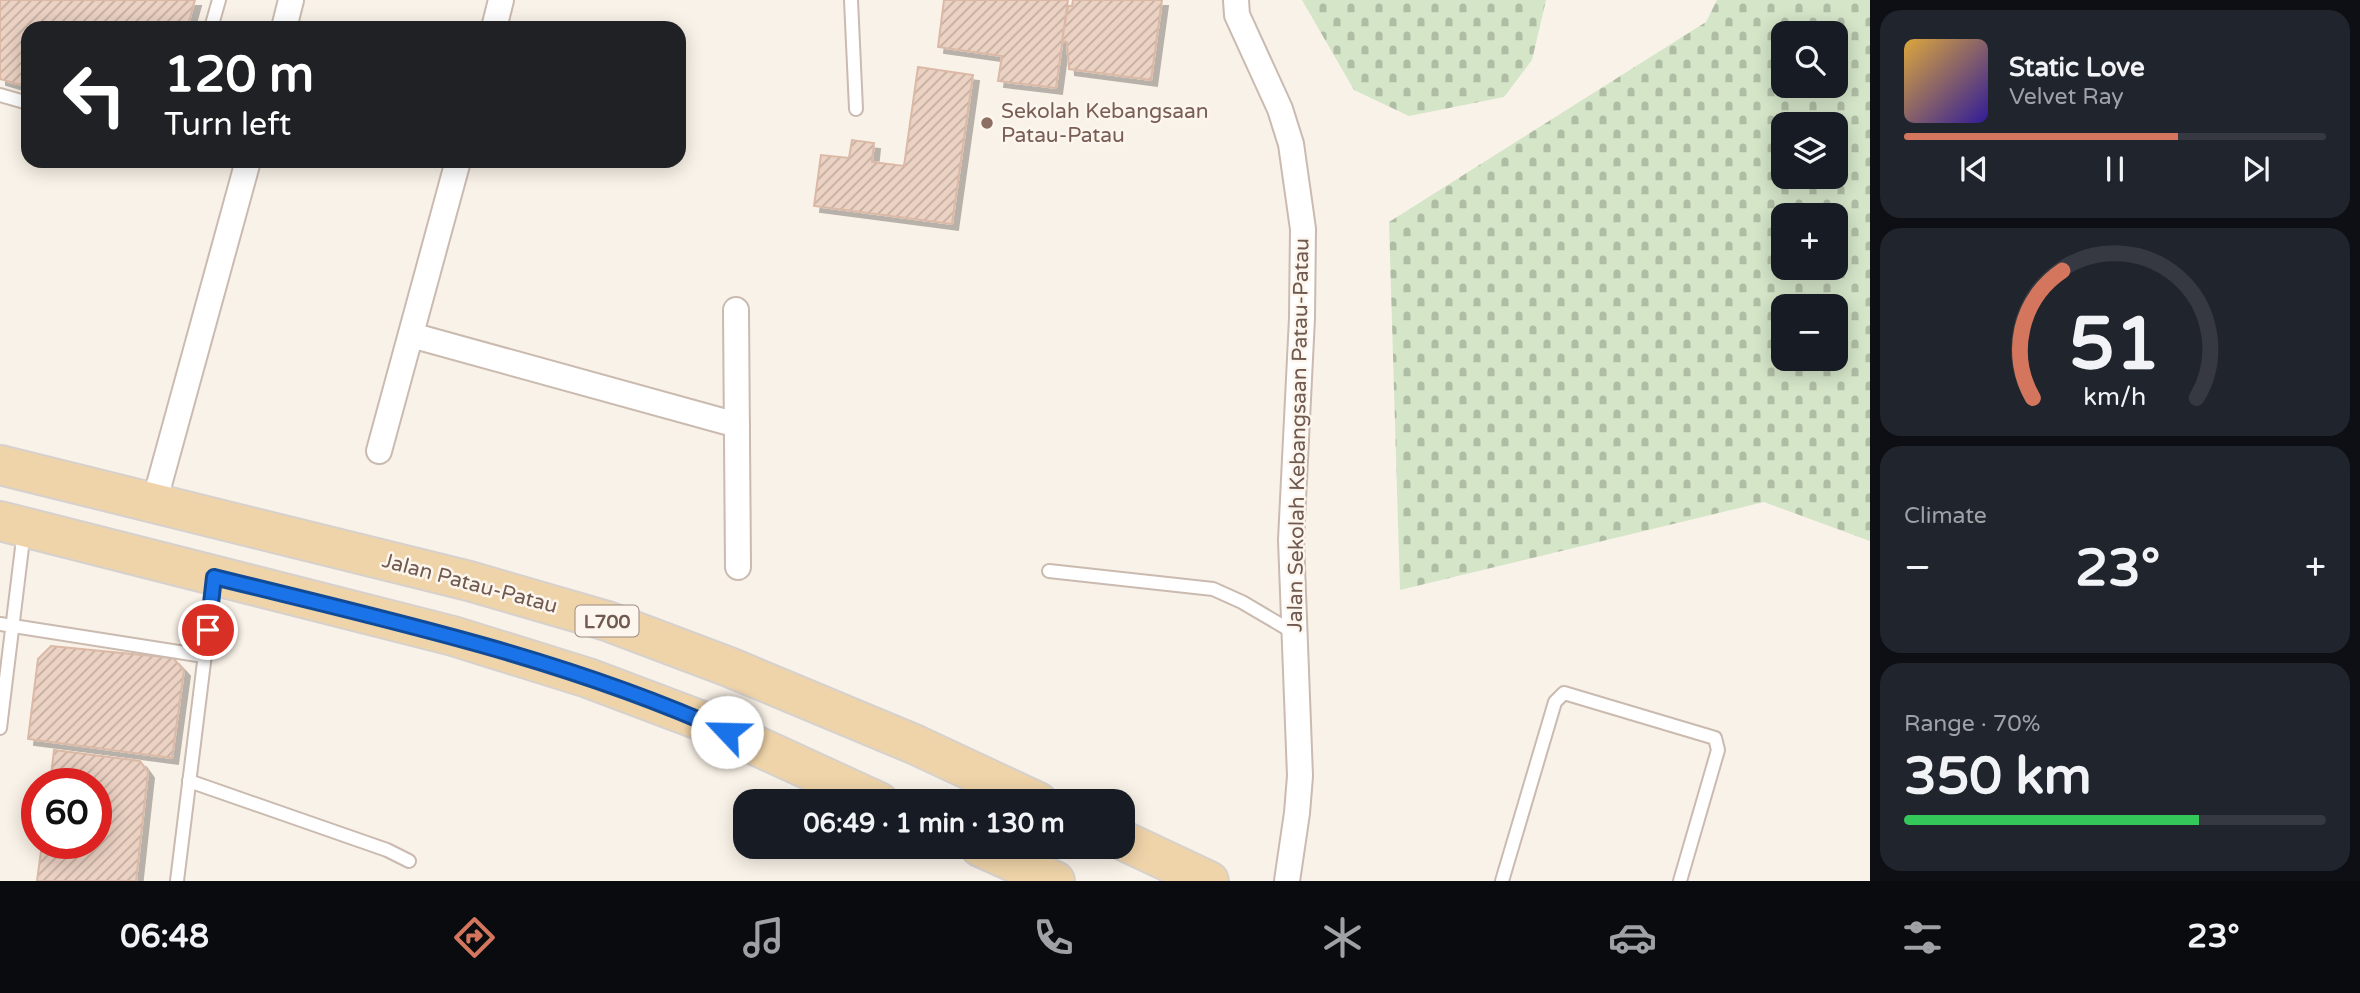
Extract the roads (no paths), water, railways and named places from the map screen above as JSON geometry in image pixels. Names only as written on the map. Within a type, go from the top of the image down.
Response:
[{"type":"main road","name":"Jalan Patau-Patau","points":[[0,465],[469,581],[607,621],[729,667],[916,744],[1011,789]]},
{"type":"main road","points":[[12,524],[453,636],[588,678],[702,721],[851,789]]},
{"type":"main road","points":[[1135,846],[1209,881]]},
{"type":"main road","points":[[1006,859],[1055,881]]},
{"type":"street","points":[[286,21],[291,0]]},
{"type":"street","points":[[496,21],[501,0]]},
{"type":"street","name":"Jalan Sekolah Kebangsaan Patau-Patau","points":[[1236,0],[1237,15],[1280,109],[1291,144],[1303,229],[1302,318],[1291,540],[1300,776],[1287,881]]},
{"type":"street","points":[[154,503],[246,168]]},
{"type":"street","points":[[379,451],[456,168]]},
{"type":"street","points":[[736,310],[738,566]]},
{"type":"street","points":[[411,335],[737,425]]},
{"type":"lane","points":[[213,21],[219,0]]},
{"type":"lane","points":[[851,0],[856,109]]},
{"type":"lane","points":[[0,95],[21,101]]},
{"type":"lane","points":[[0,728],[12,524]]},
{"type":"lane","points":[[1049,571],[1213,589],[1293,632]]},
{"type":"lane","points":[[177,881],[214,577]]},
{"type":"lane","points":[[6,626],[204,656]]},
{"type":"lane","points":[[1502,881],[1555,702],[1564,693],[1715,738],[1718,750],[1680,881]]},
{"type":"lane","points":[[189,781],[387,850],[409,861]]},
{"type":"place","name":"Sekolah Kebangsaan Patau-Patau","points":[[987,123]]}]
